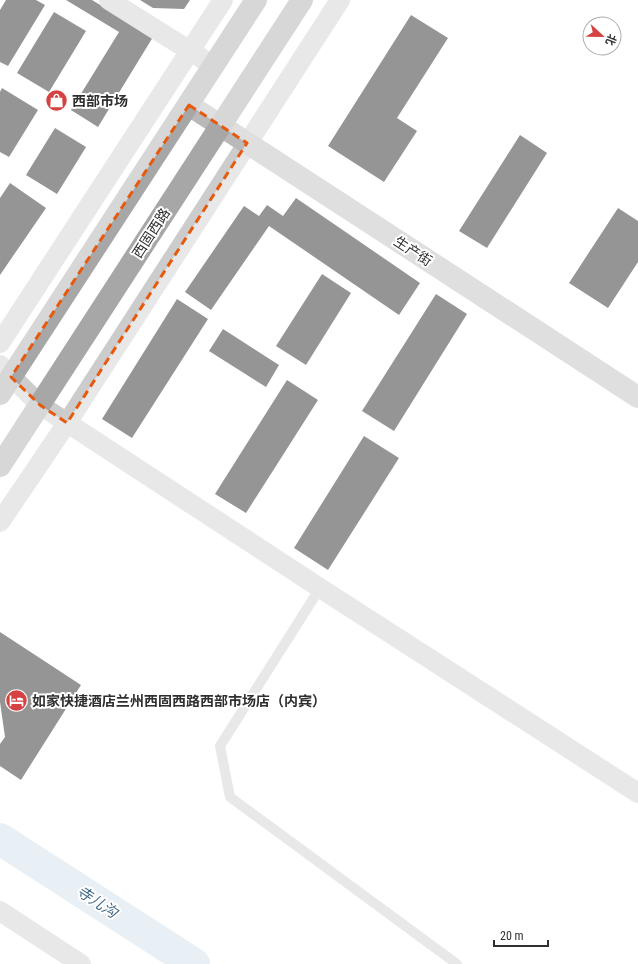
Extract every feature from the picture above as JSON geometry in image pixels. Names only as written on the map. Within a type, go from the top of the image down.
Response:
[{"type":"main road","points":[[4,379],[214,66],[256,0]]},
{"type":"main road","name":"西固西路","points":[[0,466],[302,0]]},
{"type":"street","points":[[109,0],[214,66]]},
{"type":"street","points":[[0,344],[223,0]]},
{"type":"street","points":[[0,522],[67,423],[198,221],[246,143],[340,0]]},
{"type":"street","name":"生产街","points":[[188,105],[638,397]]},
{"type":"street","points":[[4,379],[67,423],[638,793]]},
{"type":"street","points":[[0,911],[81,964]]},
{"type":"lane","points":[[320,588],[220,746],[230,798],[457,964]]},
{"type":"highlighted area","points":[[189,105],[247,143],[67,423],[40,405],[11,377]]},
{"type":"building","points":[[6,0],[36,0],[45,5],[8,66],[0,62],[0,10]]},
{"type":"building","points":[[66,0],[92,0],[153,37],[98,127],[71,110],[119,32]]},
{"type":"building","points":[[140,0],[190,0],[184,9],[153,8]]},
{"type":"building","points":[[54,12],[86,31],[49,92],[17,73]]},
{"type":"building","points":[[411,15],[448,38],[397,118],[417,131],[384,182],[328,146]]},
{"type":"building","points":[[2,88],[38,110],[9,157],[0,152],[0,92]]},
{"type":"building","points":[[55,128],[86,147],[57,194],[26,175]]},
{"type":"building","points":[[520,135],[547,153],[487,248],[459,231]]},
{"type":"building","points":[[10,183],[46,208],[0,275],[0,198]]},
{"type":"building","points":[[296,198],[420,283],[399,315],[269,226],[211,310],[185,292],[244,206],[259,216],[267,205],[283,216]]},
{"type":"building","points":[[618,208],[638,221],[638,262],[608,308],[569,283]]},
{"type":"building","points":[[322,274],[351,293],[306,365],[276,346]]},
{"type":"building","points":[[436,294],[467,314],[394,431],[362,411]]},
{"type":"building","points":[[177,299],[208,319],[132,438],[102,419]]},
{"type":"building","points":[[223,329],[279,365],[266,387],[209,351]]},
{"type":"building","points":[[287,380],[318,400],[246,513],[215,494]]},
{"type":"building","points":[[364,436],[399,458],[328,570],[294,548]]},
{"type":"building","points":[[0,632],[81,685],[21,780],[0,766],[0,744],[5,737],[0,702]]},
{"type":"waterway","name":"寺儿沟","points":[[0,839],[194,964]]},
{"type":"place","name":"西部市场","points":[[57,101]]},
{"type":"place","name":"如家快捷酒店兰州西固西路西部市场店（内宾）","points":[[17,701]]}]
